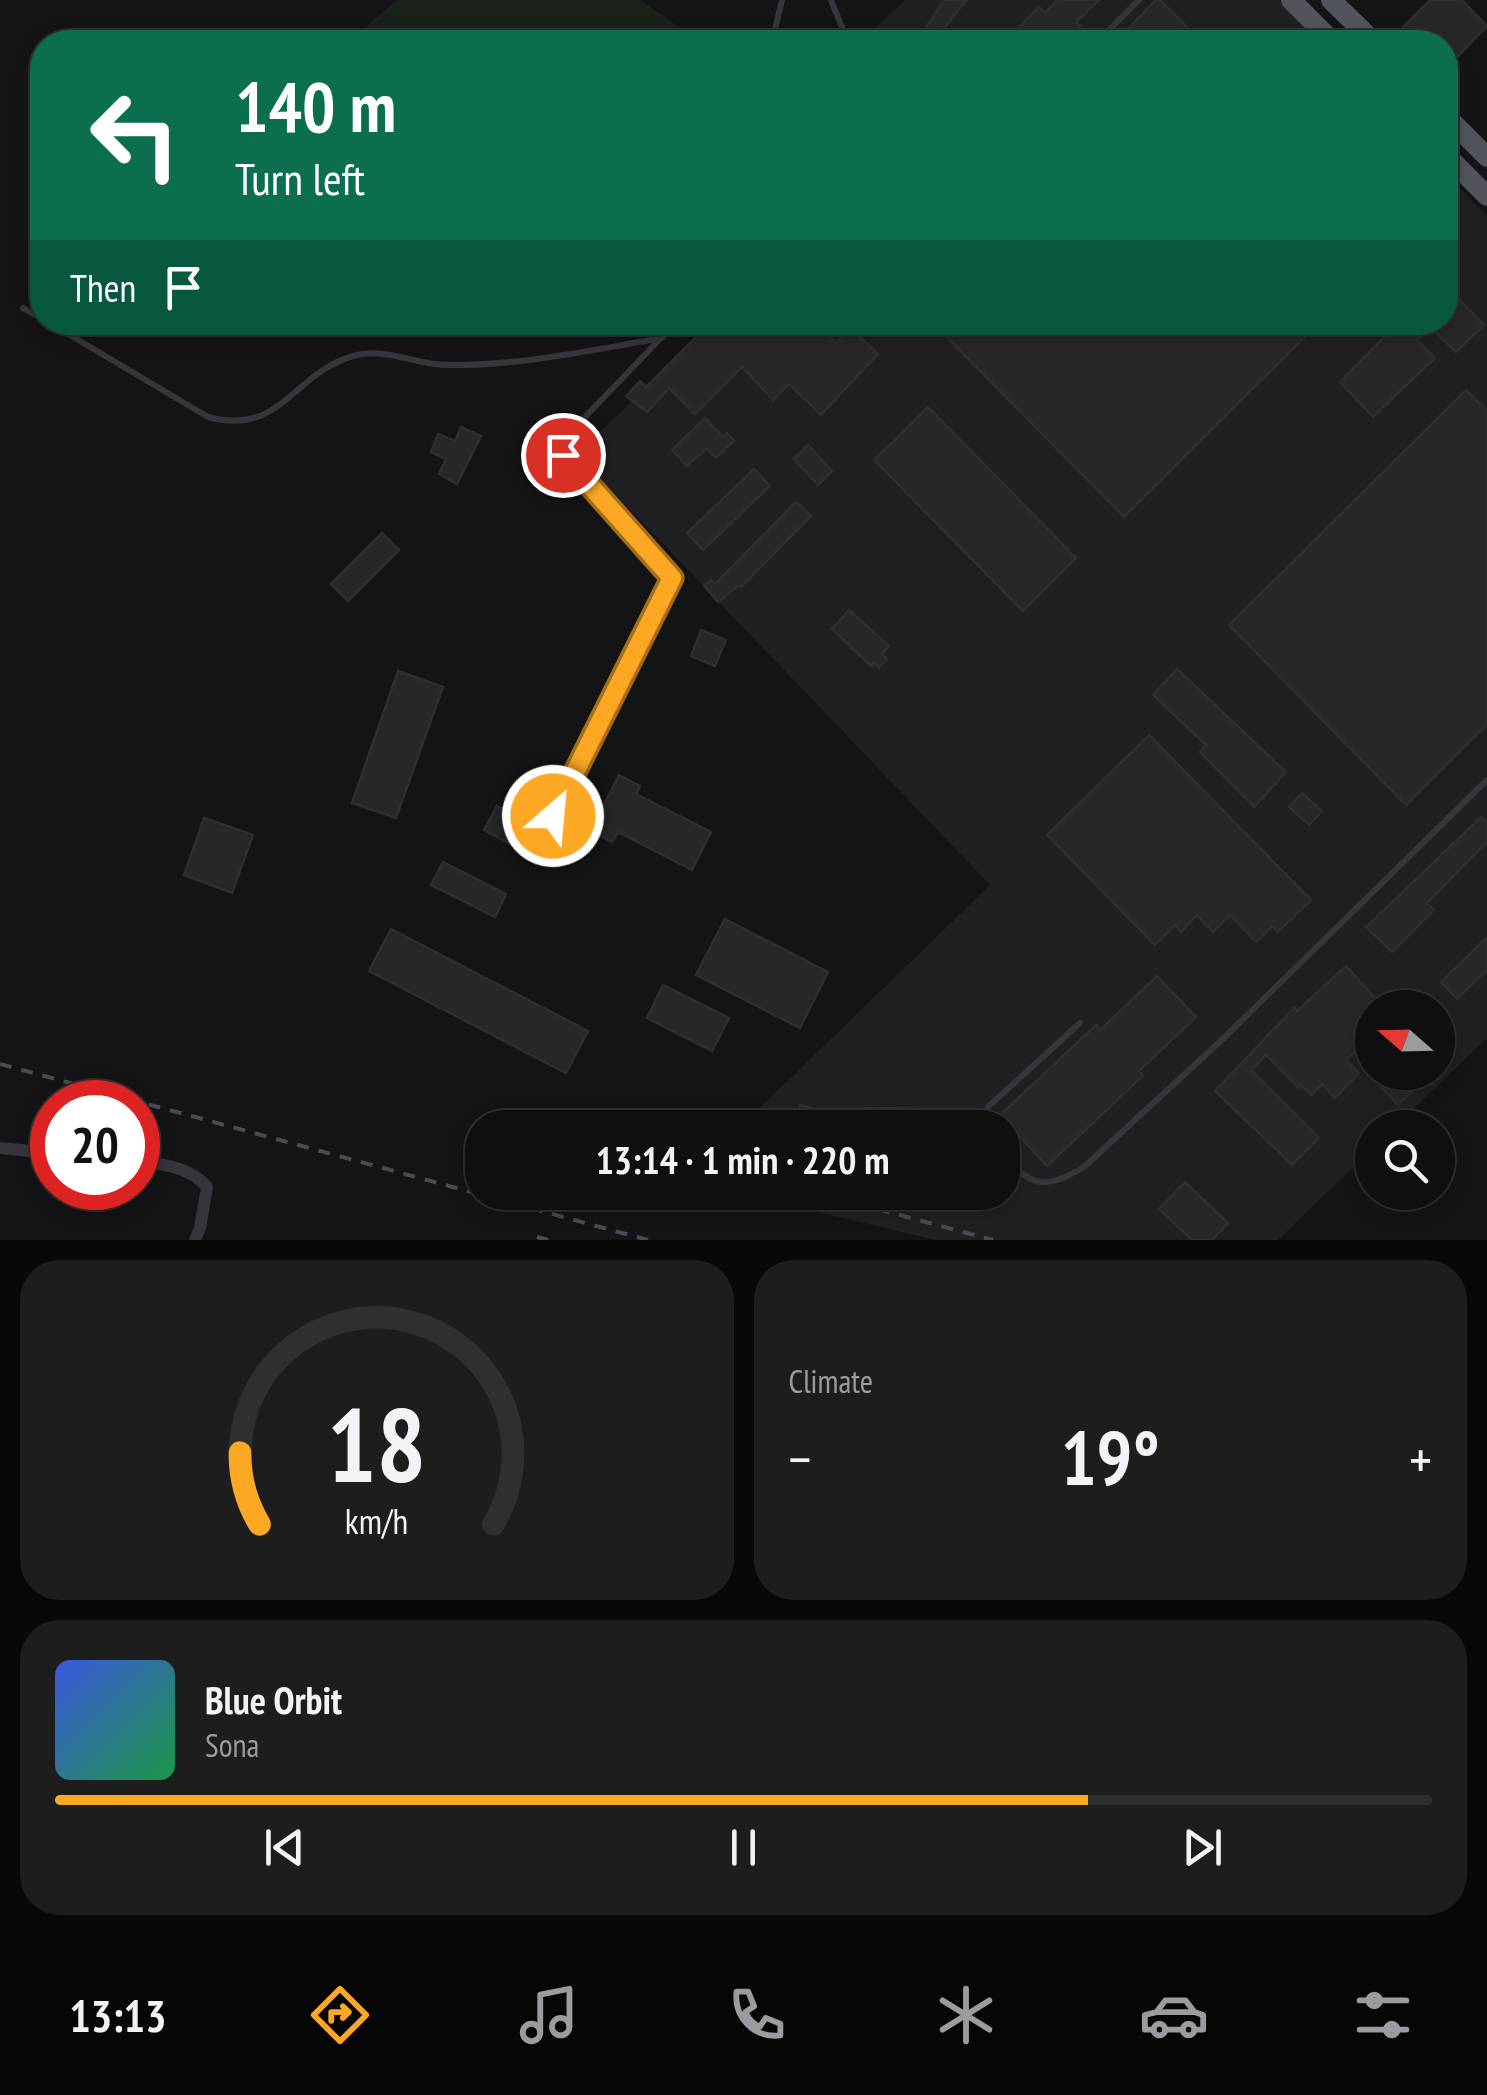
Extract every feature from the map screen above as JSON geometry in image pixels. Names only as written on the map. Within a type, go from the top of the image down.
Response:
[{"type":"main road","points":[[1291,0],[1321,30]]},
{"type":"main road","points":[[1332,0],[1362,30]]},
{"type":"main road","points":[[1458,128],[1487,157]]},
{"type":"main road","points":[[1458,167],[1487,196]]},
{"type":"street","points":[[0,1148],[30,1151]]},
{"type":"street","points":[[160,1164],[198,1176],[207,1187],[195,1240]]},
{"type":"lane","points":[[775,30],[782,0]]},
{"type":"lane","points":[[830,0],[843,30]]},
{"type":"lane","points":[[1109,30],[1139,0]]},
{"type":"lane","points":[[24,308],[30,312]]},
{"type":"lane","points":[[70,335],[208,417],[236,423],[262,416],[331,366],[361,354],[384,352],[415,362],[445,365],[520,362],[662,338]]},
{"type":"lane","points":[[553,816],[672,578],[563,455],[561,442],[665,335]]},
{"type":"lane","points":[[1020,1173],[1036,1183],[1058,1182],[1084,1167],[1226,1036],[1487,780]]},
{"type":"lane","points":[[987,1110],[1080,1023]]},
{"type":"shaded area","points":[[397,0],[640,0],[684,30],[362,30]]},
{"type":"shaded area","points":[[905,0],[1280,0],[1309,30],[877,30]]},
{"type":"shaded area","points":[[1458,186],[1487,216],[1487,1038],[1455,1069],[1455,990],[1355,990],[1355,1090],[1433,1090],[1413,1110],[1355,1110],[1355,1165],[1278,1240],[935,1240],[810,1210],[1020,1210],[1020,1110],[758,1110],[990,885],[577,454],[701,335],[1458,335]]},
{"type":"building","points":[[944,0],[966,0],[943,30],[924,30]]},
{"type":"building","points":[[1058,0],[1099,0],[1076,22],[1080,26],[1076,30],[1017,29],[1039,7],[1045,13]]},
{"type":"building","points":[[1160,0],[1190,30],[1131,30]]},
{"type":"building","points":[[1430,0],[1462,0],[1487,26],[1458,56],[1458,30],[1403,27]]},
{"type":"building","points":[[1458,298],[1484,325],[1456,352],[1438,335],[1458,335]]},
{"type":"building","points":[[698,335],[828,335],[836,343],[843,335],[858,335],[878,354],[821,415],[789,384],[773,400],[742,367],[695,414],[669,388],[647,412],[626,396],[640,381],[646,387]]},
{"type":"building","points":[[945,335],[1307,335],[1124,517]]},
{"type":"building","points":[[1386,335],[1422,335],[1417,340],[1435,358],[1373,417],[1340,382]]},
{"type":"building","points":[[1466,390],[1487,411],[1487,724],[1406,805],[1229,625]]},
{"type":"building","points":[[928,407],[1076,558],[1023,611],[874,460]]},
{"type":"building","points":[[705,418],[723,437],[727,433],[734,441],[716,458],[707,448],[687,466],[672,450]]},
{"type":"building","points":[[461,427],[481,436],[457,484],[439,474],[446,459],[431,452],[438,434],[455,441]]},
{"type":"building","points":[[808,445],[832,471],[818,485],[794,459]]},
{"type":"building","points":[[754,469],[770,486],[703,550],[687,533]]},
{"type":"building","points":[[796,502],[811,516],[741,587],[718,602],[704,586],[711,580],[715,584]]},
{"type":"building","points":[[382,533],[399,550],[348,601],[331,584]]},
{"type":"building","points":[[849,610],[889,646],[882,654],[887,659],[879,667],[874,663],[871,666],[832,629]]},
{"type":"building","points":[[701,630],[726,640],[715,666],[691,656]]},
{"type":"building","points":[[1177,669],[1286,772],[1254,807],[1200,752],[1206,745],[1153,695]]},
{"type":"building","points":[[398,671],[443,687],[396,818],[352,803]]},
{"type":"building","points":[[1149,735],[1311,900],[1278,932],[1272,926],[1256,942],[1230,915],[1213,932],[1197,915],[1181,932],[1175,925],[1155,945],[1047,835]]},
{"type":"building","points":[[619,775],[640,786],[636,794],[711,832],[692,870],[618,832],[612,842],[591,831]]},
{"type":"building","points":[[1302,793],[1322,811],[1309,825],[1289,807]]},
{"type":"building","points":[[497,806],[546,833],[533,856],[484,830]]},
{"type":"building","points":[[1481,817],[1487,823],[1487,842],[1427,903],[1434,910],[1392,952],[1366,927]]},
{"type":"building","points":[[204,818],[253,835],[232,893],[184,875]]},
{"type":"building","points":[[443,862],[506,894],[495,917],[431,885]]},
{"type":"building","points":[[725,919],[828,972],[800,1028],[696,975]]},
{"type":"building","points":[[391,929],[588,1031],[566,1073],[369,971]]},
{"type":"building","points":[[1487,937],[1487,970],[1457,999],[1455,990],[1449,990],[1441,982]]},
{"type":"building","points":[[1346,966],[1368,990],[1355,990],[1355,1051],[1346,1060],[1355,1069],[1355,1077],[1335,1098],[1322,1084],[1311,1095],[1300,1084],[1298,1087],[1266,1055],[1251,1070],[1319,1138],[1292,1165],[1215,1091],[1294,1008],[1297,1011]]},
{"type":"building","points":[[1157,976],[1196,1017],[1139,1071],[1143,1076],[1047,1166],[1020,1137],[1020,1110],[1005,1110],[1096,1025],[1100,1030]]},
{"type":"building","points":[[663,985],[729,1018],[712,1051],[647,1018]]},
{"type":"building","points":[[1384,1090],[1413,1090],[1398,1105]]},
{"type":"building","points":[[1185,1182],[1228,1223],[1212,1240],[1192,1240],[1159,1209]]},
{"type":"railway","points":[[0,1064],[648,1240]]},
{"type":"railway","points":[[881,1210],[993,1240]]},
{"type":"railway","points":[[537,1237],[548,1240]]},
{"type":"route","points":[[553,816],[672,578],[563,455]]}]
